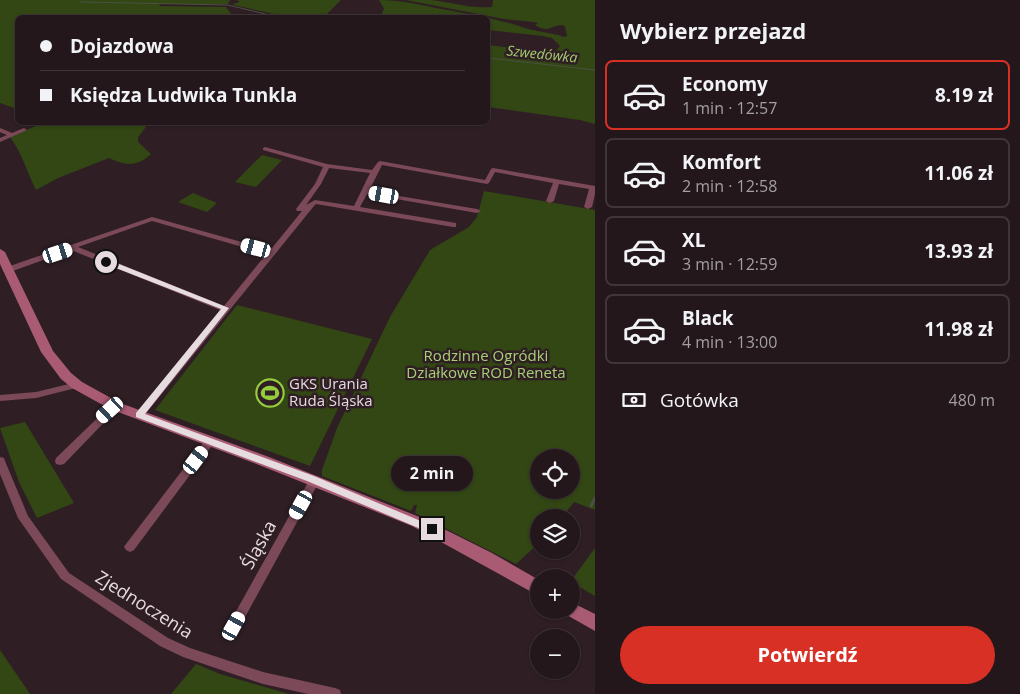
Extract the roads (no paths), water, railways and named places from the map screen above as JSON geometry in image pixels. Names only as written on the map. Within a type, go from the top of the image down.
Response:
[{"type":"street","points":[[0,130],[12,135]]},
{"type":"street","points":[[0,140],[24,130]]},
{"type":"street","points":[[265,149],[327,166],[374,172]]},
{"type":"street","points":[[356,209],[380,163],[486,186],[493,170],[593,188],[588,207]]},
{"type":"street","points":[[301,216],[298,211],[318,184],[327,166]]},
{"type":"street","points":[[550,201],[557,181]]},
{"type":"street","points":[[365,192],[477,211]]},
{"type":"street","points":[[140,415],[310,204],[315,202],[453,225]]},
{"type":"street","points":[[4,264],[73,248],[152,219],[256,248],[273,250]]},
{"type":"street","points":[[73,248],[225,308]]},
{"type":"street","points":[[0,252],[47,352],[66,376],[78,385],[115,406],[315,480],[446,536],[530,584]]},
{"type":"street","points":[[48,392],[66,376]]},
{"type":"street","points":[[0,398],[48,392],[78,385]]},
{"type":"street","points":[[60,461],[115,406]]},
{"type":"street","points":[[130,547],[210,440]]},
{"type":"street","name":"Zjednoczenia","points":[[0,461],[23,518],[40,545],[65,576],[164,642],[187,653],[263,678],[335,694]]},
{"type":"street","name":"Śląska","points":[[234,626],[315,480]]},
{"type":"street","points":[[580,614],[595,623]]},
{"type":"waterway","name":"Szwedówka","points":[[80,2],[228,5],[270,15]]},
{"type":"waterway","name":"Szwedówka","points":[[490,58],[595,70]]},
{"type":"waterway","points":[[591,506],[595,498]]},
{"type":"place","name":"GKS Urania Ruda Śląska","points":[[270,393]]},
{"type":"park label","name":"Rodzinne Ogródki Działkowe ROD Reneta","points":[[486,364]]}]
